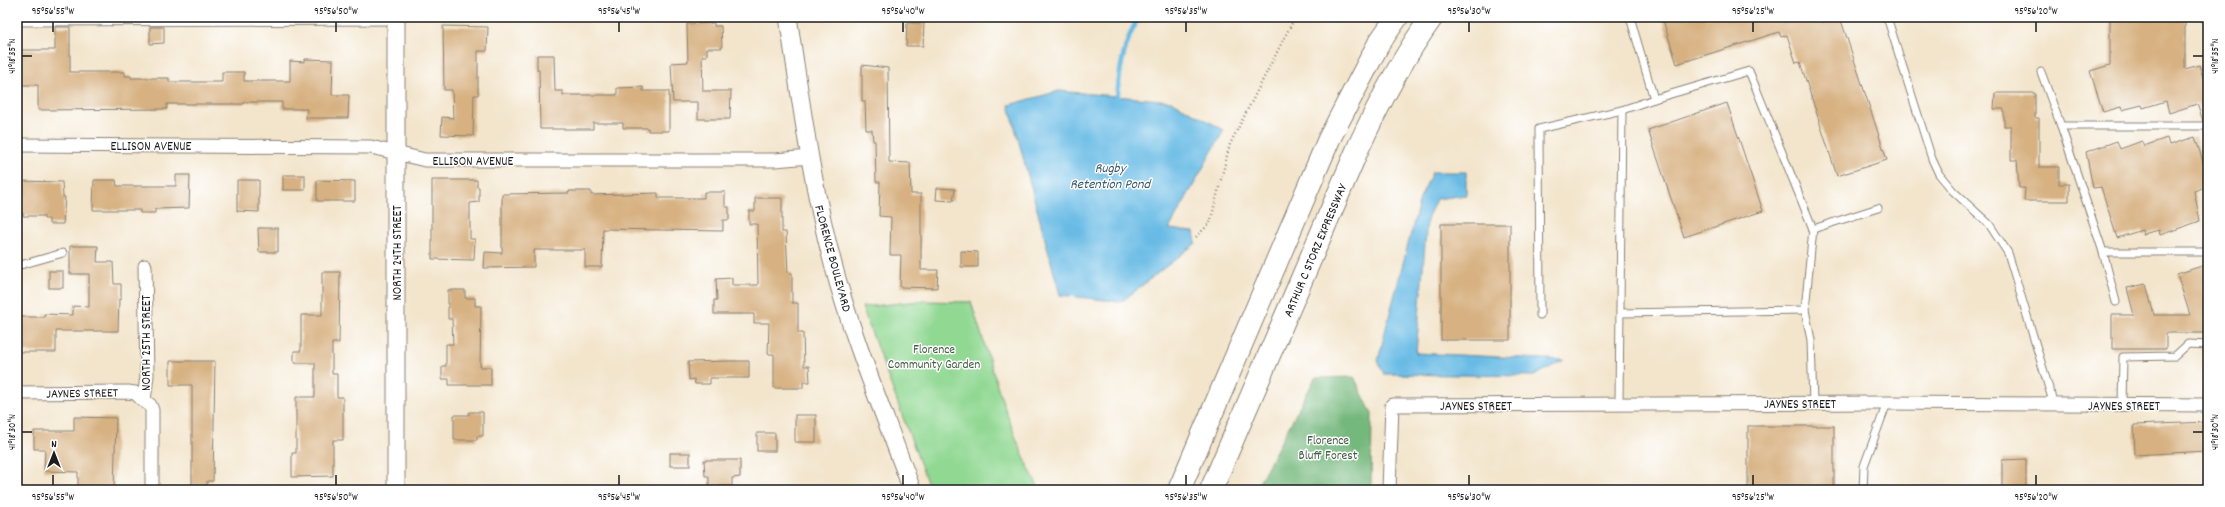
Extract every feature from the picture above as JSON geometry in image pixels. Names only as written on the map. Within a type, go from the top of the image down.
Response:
[{"type":"highway","points":[[1179,490],[1329,139],[1379,43],[1396,17]]},
{"type":"highway","name":"ARTHUR C STORZ EXPRESSWAY","points":[[1211,490],[1359,146],[1381,100],[1417,38],[1432,17]]},
{"type":"street","name":"FLORENCE BOULEVARD","points":[[788,17],[810,157],[822,217],[844,303],[912,490]]},
{"type":"street","name":"NORTH 24TH STREET","points":[[396,19],[396,490]]},
{"type":"street","name":"ELLISON AVENUE","points":[[17,145],[371,147],[396,151],[425,160],[775,160],[810,157]]},
{"type":"street","name":"NORTH 25TH STREET","points":[[145,266],[147,375],[144,401],[152,410],[152,490]]},
{"type":"street","name":"JAYNES STREET","points":[[17,393],[128,392],[135,393],[144,401]]},
{"type":"street","name":"JAYNES STREET","points":[[1389,490],[1392,405],[1813,403],[2208,405]]},
{"type":"lane","points":[[1630,17],[1654,99]]},
{"type":"lane","points":[[1887,17],[1932,159],[1939,174],[1953,191],[1989,224],[2008,253],[2054,405]]},
{"type":"lane","points":[[2202,17],[2208,20]]},
{"type":"lane","points":[[17,22],[396,19]]},
{"type":"lane","points":[[1540,315],[1539,129],[1622,110],[1749,71],[1813,229],[1805,310],[1810,340],[1813,403]]},
{"type":"lane","points":[[2041,72],[2061,126],[2102,252],[2116,302]]},
{"type":"lane","points":[[1619,404],[1622,110]]},
{"type":"lane","points":[[2061,126],[2208,126]]},
{"type":"lane","points":[[1813,229],[1878,208]]},
{"type":"lane","points":[[2102,252],[2208,252]]},
{"type":"lane","points":[[17,266],[64,253]]},
{"type":"lane","points":[[1621,314],[1805,310]]},
{"type":"lane","points":[[2122,405],[2123,357],[2174,356],[2188,344],[2208,345]]},
{"type":"lane","points":[[1863,490],[1864,466],[1887,403]]},
{"type":"path","points":[[1196,237],[1205,231],[1210,223],[1230,144],[1295,17]]},
{"type":"green space","name":"Florence Community Garden","points":[[921,301],[971,302],[1010,421],[1029,468],[1040,490],[930,490],[862,307]]},
{"type":"green space","name":"Florence Bluff Forest","points":[[1354,377],[1372,414],[1371,490],[1255,490],[1315,378]]},
{"type":"water","name":"Rugby Retention Pond","points":[[1059,91],[1171,101],[1224,130],[1169,229],[1194,232],[1196,243],[1121,302],[1060,295],[1009,105]]},
{"type":"water","points":[[1432,172],[1466,172],[1466,195],[1436,199],[1427,220],[1416,353],[1564,360],[1534,376],[1384,374],[1378,361],[1420,199]]},
{"type":"building","points":[[1662,17],[1820,17],[1822,22],[1840,17],[1887,160],[1837,176],[1800,62],[1796,63],[1787,35],[1781,37],[1779,32],[1677,64]]},
{"type":"building","points":[[2185,17],[2185,69],[2199,65],[2208,92],[2208,121],[2203,121],[2197,104],[2169,113],[2166,101],[2143,108],[2142,105],[2122,110],[2121,107],[2103,112],[2090,71],[2110,65],[2110,18]]},
{"type":"building","points":[[714,23],[714,26],[721,26],[722,48],[707,48],[707,56],[702,56],[703,91],[731,91],[730,119],[698,119],[698,102],[673,102],[671,63],[688,62],[687,24]]},
{"type":"building","points":[[907,23],[924,23],[923,46],[906,46]]},
{"type":"building","points":[[443,26],[488,27],[487,51],[478,51],[478,95],[474,95],[473,136],[441,135],[442,117],[453,118],[452,90],[444,90]]},
{"type":"building","points":[[55,27],[70,27],[70,72],[125,72],[125,76],[131,76],[131,78],[169,78],[169,82],[222,82],[222,72],[244,72],[244,81],[290,81],[290,61],[305,62],[305,59],[333,60],[332,95],[349,95],[348,118],[306,118],[307,109],[282,109],[282,102],[244,102],[244,104],[167,104],[167,109],[38,110],[38,85],[17,85],[17,50],[55,50]]},
{"type":"building","points":[[150,27],[164,27],[164,43],[150,44]]},
{"type":"building","points":[[537,55],[554,55],[555,91],[563,91],[563,95],[617,95],[617,88],[643,87],[643,91],[669,91],[669,131],[648,131],[648,128],[623,128],[623,123],[593,123],[593,129],[540,129],[539,70],[537,70]]},
{"type":"building","points":[[862,65],[888,68],[889,162],[910,163],[911,194],[921,194],[921,270],[938,270],[937,288],[900,287],[901,255],[890,255],[891,217],[879,216],[880,182],[876,182],[875,141],[873,141],[872,130],[866,130],[865,101],[862,101]]},
{"type":"building","points":[[1995,93],[2035,93],[2035,118],[2039,118],[2039,167],[2059,167],[2059,184],[2069,184],[2069,201],[2024,201],[2025,188],[2019,188],[2017,160],[2011,160],[2011,126],[2004,126],[2004,109],[1994,109]]},
{"type":"building","points":[[1727,103],[1763,211],[1684,237],[1648,130]]},
{"type":"building","points":[[2195,137],[2208,177],[2208,186],[2194,191],[2200,221],[2160,235],[2159,230],[2143,234],[2142,230],[2117,238],[2101,187],[2093,188],[2086,152],[2117,141],[2120,149],[2142,141],[2144,146],[2167,138],[2169,145]]},
{"type":"building","points":[[176,175],[190,175],[189,208],[155,209],[155,213],[140,213],[140,210],[93,210],[94,180],[116,180],[117,186],[176,186]]},
{"type":"building","points":[[283,175],[305,175],[305,190],[283,190]]},
{"type":"building","points":[[237,180],[259,180],[259,212],[237,211]]},
{"type":"building","points":[[317,180],[355,181],[355,201],[317,201]]},
{"type":"building","points":[[432,180],[477,180],[477,187],[479,187],[479,202],[470,203],[470,239],[475,239],[474,260],[432,259]]},
{"type":"building","points":[[17,181],[62,182],[63,197],[65,197],[63,224],[49,224],[49,219],[44,219],[44,216],[23,216],[23,213],[17,212]]},
{"type":"building","points":[[937,188],[955,189],[953,201],[936,200]]},
{"type":"building","points":[[569,191],[591,191],[591,195],[658,193],[658,198],[704,198],[704,192],[725,192],[725,207],[729,207],[729,220],[723,220],[723,231],[603,229],[602,267],[585,267],[585,250],[534,250],[534,267],[484,268],[485,252],[502,253],[502,194],[569,193]]},
{"type":"building","points":[[755,198],[782,198],[782,232],[786,232],[788,273],[792,273],[792,303],[798,303],[798,333],[803,333],[804,366],[809,366],[810,382],[803,382],[803,388],[774,388],[774,354],[768,354],[769,323],[754,323],[754,314],[714,314],[714,300],[717,300],[716,279],[732,278],[732,285],[758,285],[757,224],[749,224],[749,211],[755,211]]},
{"type":"building","points":[[1441,224],[1510,224],[1510,340],[1441,340]]},
{"type":"building","points":[[258,228],[278,228],[278,252],[259,252]]},
{"type":"building","points":[[70,246],[98,246],[97,262],[113,262],[114,284],[121,284],[118,331],[56,331],[56,352],[17,352],[17,317],[44,317],[44,314],[73,315],[73,306],[89,307],[89,274],[70,274]]},
{"type":"building","points":[[961,251],[978,252],[978,267],[961,267]]},
{"type":"building","points":[[2208,264],[2208,333],[2166,333],[2166,349],[2112,349],[2112,315],[2134,315],[2127,288],[2146,284],[2154,315],[2190,315],[2177,274]]},
{"type":"building","points":[[49,271],[63,271],[63,288],[49,288]]},
{"type":"building","points":[[322,272],[340,272],[339,343],[332,343],[332,374],[337,374],[337,397],[343,397],[343,440],[333,440],[333,476],[292,477],[292,453],[296,453],[296,397],[315,397],[315,363],[294,363],[294,351],[301,351],[301,315],[322,315]]},
{"type":"building","points":[[448,290],[465,290],[465,298],[475,298],[475,306],[481,306],[480,367],[491,367],[491,385],[449,385],[449,379],[442,379],[442,366],[446,366],[446,344],[453,344],[452,319],[448,319]]},
{"type":"building","points":[[170,361],[215,361],[213,481],[207,481],[207,490],[192,490],[192,385],[170,385]]},
{"type":"building","points":[[749,361],[749,378],[710,378],[710,384],[695,384],[694,379],[689,380],[688,362]]},
{"type":"building","points":[[469,412],[483,412],[483,436],[477,436],[477,440],[454,440],[454,415],[469,415]]},
{"type":"building","points":[[795,415],[816,415],[816,442],[795,442]]},
{"type":"building","points":[[74,417],[116,418],[114,490],[78,490],[78,472],[44,471],[45,449],[34,449],[34,431],[74,431]]},
{"type":"building","points":[[2208,422],[2208,449],[2206,449],[2206,451],[2135,455],[2134,425]]},
{"type":"building","points":[[1748,426],[1834,426],[1834,490],[1748,490]]},
{"type":"building","points":[[757,433],[775,433],[775,451],[757,451]]},
{"type":"building","points":[[670,453],[690,453],[690,466],[670,466]]},
{"type":"building","points":[[2026,459],[2026,489],[2002,489],[2002,460]]},
{"type":"building","points":[[704,460],[740,460],[740,477],[732,478],[732,486],[709,486],[709,476],[705,476]]},
{"type":"waterway","points":[[1117,102],[1123,58],[1129,37],[1139,17]]}]
